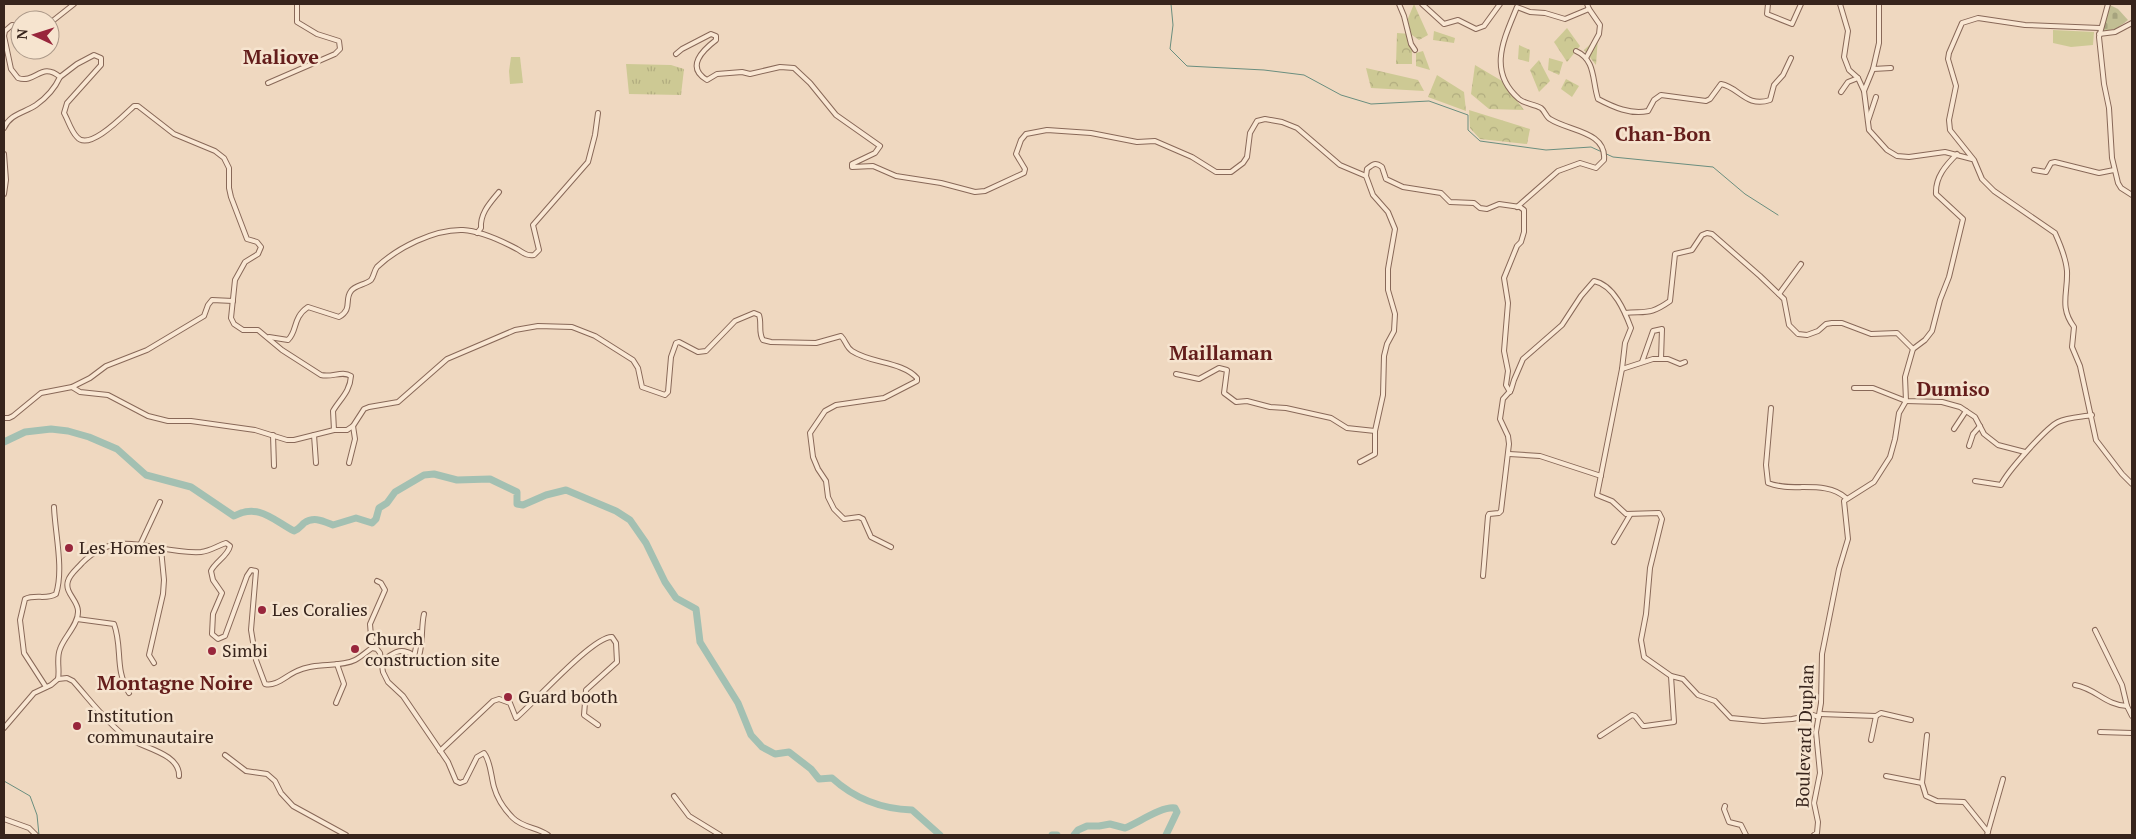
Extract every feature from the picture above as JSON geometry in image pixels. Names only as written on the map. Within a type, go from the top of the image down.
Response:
[{"type":"street","points":[[60,15],[74,4]]},
{"type":"street","points":[[268,83],[335,54],[340,49],[339,41],[316,34],[297,22],[297,4]]},
{"type":"street","points":[[1399,4],[1411,44],[1415,50]]},
{"type":"street","points":[[1422,4],[1444,24],[1458,20],[1476,29],[1484,26],[1500,4]]},
{"type":"street","points":[[1586,58],[1599,34],[1600,25],[1587,4]]},
{"type":"street","points":[[1766,14],[1768,4]]},
{"type":"street","points":[[1762,12],[1792,24],[1801,4]]},
{"type":"street","points":[[1840,4],[1848,31],[1844,57],[1849,70],[1858,78],[1864,91],[1870,130],[1887,150],[1897,156],[1909,157],[1945,152],[1974,160]]},
{"type":"street","points":[[1864,91],[1873,69],[1879,43],[1879,4]]},
{"type":"street","points":[[2108,4],[2099,34],[2104,84],[2109,108],[2114,170],[2121,188],[2132,195]]},
{"type":"street","points":[[1517,207],[1558,171],[1580,163],[1596,168],[1604,160],[1604,150],[1596,140],[1569,126],[1549,119],[1542,109],[1520,100],[1504,80],[1500,64],[1500,52],[1515,6],[1530,12],[1565,19],[1589,9]]},
{"type":"street","points":[[2100,28],[2025,25],[1978,18],[1962,23],[1948,59],[1956,86],[1949,126],[1952,133],[1974,160],[1982,179],[1994,191],[2055,233],[2067,269],[2064,308],[2068,319],[2074,327],[2072,347],[2080,366],[2096,440],[2132,484]]},
{"type":"street","points":[[2099,34],[2115,32],[2132,22]]},
{"type":"street","points":[[676,54],[711,34],[716,36],[716,40],[701,51],[697,58],[699,71],[707,80],[717,74],[742,72],[750,74],[780,67],[794,68],[810,83],[836,115],[880,146],[875,153],[852,164],[852,167],[873,166],[896,176],[941,183],[975,192],[985,191],[1024,173],[1025,169],[1016,154],[1021,140],[1026,134],[1056,131],[1091,133],[1138,142],[1155,141],[1192,157],[1216,172],[1231,172],[1243,163],[1247,157],[1250,133],[1257,122],[1265,119],[1282,122],[1297,128],[1329,153],[1340,165],[1366,176]]},
{"type":"street","points":[[4,36],[11,69],[18,78],[28,80],[44,71],[54,72],[60,77]]},
{"type":"street","points":[[1576,51],[1583,54],[1592,66],[1598,99],[1621,109],[1643,112],[1648,111],[1654,100],[1661,94],[1706,101],[1710,99],[1720,84],[1728,86],[1746,99],[1759,102],[1770,100],[1774,85],[1783,75],[1791,58]]},
{"type":"street","points":[[4,128],[12,116],[37,104],[56,85],[60,77],[77,64],[94,55],[101,58],[101,65],[66,102],[64,108],[64,113],[81,141],[90,141],[134,106],[138,106],[174,134],[215,151],[224,158],[229,168],[231,197],[247,239],[257,242],[261,247],[258,254],[245,262],[235,280],[232,318],[234,324],[243,330],[258,330],[282,350],[321,375],[327,376],[344,373],[350,376],[348,390],[333,411],[334,430]]},
{"type":"street","points":[[1873,69],[1891,68]]},
{"type":"street","points":[[1841,92],[1848,82],[1858,78]]},
{"type":"street","points":[[1868,124],[1876,97]]},
{"type":"street","points":[[266,337],[288,340],[292,336],[297,317],[308,307],[339,317],[347,310],[350,292],[354,288],[365,285],[373,278],[375,269],[399,249],[446,232],[462,230],[477,233],[516,249],[526,256],[534,256],[539,250],[533,225],[588,162],[598,113]]},
{"type":"street","points":[[4,154],[6,174],[4,194]]},
{"type":"street","points":[[1771,408],[1766,465],[1768,483],[1806,488],[1834,489],[1846,498],[1868,487],[1883,470],[1895,439],[1899,413],[1906,401],[1905,376],[1913,349],[1925,340],[1932,330],[1940,300],[1949,278],[1956,242],[1962,224],[1962,219],[1936,194],[1936,187],[1944,167],[1957,154]]},
{"type":"street","points":[[2034,170],[2046,172],[2051,163],[2056,162],[2099,173],[2114,170]]},
{"type":"street","points":[[1360,462],[1375,454],[1375,431],[1383,395],[1384,356],[1386,344],[1394,331],[1395,314],[1388,290],[1388,269],[1395,230],[1388,212],[1373,195],[1366,176],[1367,169],[1373,164],[1382,166],[1386,179],[1403,187],[1442,193],[1450,202],[1474,204],[1480,208],[1487,209],[1500,204],[1524,210],[1524,232],[1521,242],[1516,246],[1504,278],[1508,303],[1504,351],[1508,372],[1506,385],[1510,392]]},
{"type":"street","points":[[477,233],[481,228],[480,219],[487,206],[499,192]]},
{"type":"street","points":[[1625,312],[1647,313],[1670,301],[1675,254],[1692,250],[1702,235],[1707,232],[1712,234],[1778,294],[1785,302],[1789,325],[1798,334],[1807,335],[1818,331],[1826,324],[1832,322],[1870,334],[1897,333],[1913,349]]},
{"type":"street","points":[[1778,294],[1801,264]]},
{"type":"street","points":[[1483,576],[1488,516],[1489,514],[1501,511],[1509,454],[1508,436],[1500,419],[1503,400],[1510,392],[1524,359],[1562,325],[1581,296],[1594,282],[1607,287],[1625,312],[1631,328],[1625,342],[1622,369],[1598,494],[1612,501],[1630,515],[1659,513],[1662,519],[1650,568],[1640,646],[1644,657],[1671,676],[1683,679],[1698,695],[1715,701],[1731,718],[1763,721],[1813,715],[1876,716],[1884,714],[1911,720]]},
{"type":"street","points":[[4,418],[13,416],[41,393],[72,386],[90,378],[106,366],[147,350],[204,316],[208,304],[212,300],[233,301]]},
{"type":"street","points":[[72,386],[80,392],[108,395],[148,416],[168,421],[190,421],[255,430],[294,440],[334,430],[347,430],[353,426],[364,409],[398,402],[447,359],[514,330],[538,326],[572,327],[595,336],[633,360],[638,368],[642,387],[665,395],[668,392],[671,358],[676,343],[679,342],[698,352],[706,351],[735,321],[754,313],[760,315],[760,336],[763,340],[771,342],[816,343],[841,336],[846,346],[853,352],[888,365],[905,368],[918,378],[917,381],[884,398],[836,405],[826,412],[810,433],[813,457],[826,482],[828,497],[834,509],[844,519],[859,517],[863,520],[871,537],[891,547]]},
{"type":"street","points":[[1642,362],[1653,331],[1662,329],[1660,359]]},
{"type":"street","points":[[1622,369],[1642,362],[1660,359],[1668,359],[1680,364],[1685,362]]},
{"type":"street","points":[[1176,374],[1199,379],[1219,368],[1227,370],[1224,393],[1236,402],[1247,401],[1270,407],[1286,408],[1331,418],[1347,428],[1375,431]]},
{"type":"street","points":[[1854,388],[1880,389],[1906,401],[1942,402],[1966,410],[1975,417],[1984,434],[1998,445],[2025,452]]},
{"type":"street","points":[[1954,429],[1966,410]]},
{"type":"street","points":[[1975,481],[2001,484],[2025,452],[2053,424],[2060,420],[2092,415]]},
{"type":"street","points":[[349,463],[355,439],[353,426]]},
{"type":"street","points":[[1969,446],[1973,434],[1980,426]]},
{"type":"street","points":[[273,435],[274,466]]},
{"type":"street","points":[[314,435],[316,463]]},
{"type":"street","points":[[1509,454],[1540,456],[1602,476]]},
{"type":"street","name":"Boulevard Duplan","points":[[1814,835],[1817,833],[1818,822],[1814,803],[1820,773],[1816,732],[1820,716],[1822,654],[1839,569],[1848,539],[1844,501],[1846,498]]},
{"type":"street","points":[[140,545],[160,502]]},
{"type":"street","points":[[46,687],[25,656],[20,620],[25,599],[32,596],[52,597],[56,594],[58,588],[54,507]]},
{"type":"street","points":[[1614,542],[1630,515]]},
{"type":"street","points":[[58,679],[60,648],[77,619],[79,610],[67,585],[70,576],[100,548],[117,543],[202,552],[226,543],[229,544],[230,550],[211,571],[212,578],[222,593],[213,614],[212,634],[218,639],[225,636],[249,572],[252,570],[256,571],[251,630],[256,660],[265,684],[274,684],[298,670],[326,663],[337,664],[354,660],[372,648]]},
{"type":"street","points":[[154,663],[149,655],[163,594],[164,580],[161,549]]},
{"type":"street","points":[[372,648],[370,624],[384,590],[381,583],[376,581]]},
{"type":"street","points":[[414,657],[418,658],[422,649],[421,627],[424,614]]},
{"type":"street","points":[[77,619],[114,624],[118,636],[118,664],[122,681],[129,693]]},
{"type":"street","points":[[2095,630],[2122,686],[2127,706],[2132,716]]},
{"type":"street","points":[[414,657],[419,631]]},
{"type":"street","points":[[440,750],[493,701],[499,700],[510,703],[516,718],[530,707],[560,674],[606,636],[612,637],[616,643],[617,662],[586,690],[584,715],[598,726]]},
{"type":"street","points":[[372,648],[377,649],[380,653],[383,672],[388,682],[403,696],[448,762],[456,781],[460,783],[465,781],[477,757],[484,754],[494,788],[508,811],[524,826],[542,830],[548,835]]},
{"type":"street","points":[[382,661],[402,650],[409,652],[414,657]]},
{"type":"street","points":[[336,703],[344,684],[337,664]]},
{"type":"street","points":[[1600,736],[1632,715],[1643,726],[1674,722],[1671,676]]},
{"type":"street","points":[[4,728],[34,693],[58,679],[67,678],[73,681],[127,737],[173,760],[180,769],[180,776]]},
{"type":"street","points":[[2075,685],[2090,688],[2109,702],[2127,706]]},
{"type":"street","points":[[1871,740],[1876,716]]},
{"type":"street","points":[[2100,732],[2132,732]]},
{"type":"street","points":[[1927,735],[1922,783],[1926,796],[1936,801],[1964,802],[1988,834]]},
{"type":"street","points":[[225,755],[246,771],[267,774],[275,780],[281,793],[293,806],[346,835]]},
{"type":"street","points":[[1886,776],[1922,783]]},
{"type":"street","points":[[1988,834],[2003,779]]},
{"type":"street","points":[[674,796],[689,816],[720,835]]},
{"type":"street","points":[[1725,806],[1724,809],[1730,822],[1741,825],[1746,835]]},
{"type":"street","points":[[4,819],[29,828],[36,835]]},
{"type":"green space","points":[[1414,4],[1428,35],[1419,40],[1412,35],[1412,64],[1396,64],[1397,33],[1411,34],[1404,28]]},
{"type":"green space","points":[[2110,5],[2118,9],[2128,20],[2116,29],[2102,31]]},
{"type":"green space","points":[[1567,28],[1580,46],[1567,62],[1554,42]]},
{"type":"green space","points":[[2053,30],[2094,32],[2093,45],[2071,47],[2053,43]]},
{"type":"green space","points":[[1434,31],[1455,38],[1454,43],[1433,40]]},
{"type":"green space","points":[[1598,37],[1596,65],[1584,50]]},
{"type":"green space","points":[[1519,45],[1530,50],[1529,62],[1518,59]]},
{"type":"green space","points":[[1423,51],[1430,70],[1416,66],[1416,53]]},
{"type":"green space","points":[[511,57],[520,57],[523,83],[510,84]]},
{"type":"green space","points":[[1549,58],[1563,62],[1559,75],[1548,70]]},
{"type":"green space","points":[[1539,60],[1550,81],[1539,92],[1530,70]]},
{"type":"green space","points":[[626,64],[671,65],[684,69],[681,95],[629,94]]},
{"type":"green space","points":[[1475,65],[1502,81],[1524,110],[1489,109],[1471,94]]},
{"type":"green space","points":[[1366,68],[1418,80],[1424,91],[1371,88]]},
{"type":"green space","points":[[1437,75],[1464,92],[1466,111],[1428,97]]},
{"type":"green space","points":[[1566,79],[1579,86],[1572,97],[1561,89]]},
{"type":"green space","points":[[1469,110],[1530,129],[1527,144],[1480,139],[1470,128]]},
{"type":"waterway","points":[[1171,4],[1173,25],[1170,49],[1187,66],[1264,70],[1304,75],[1341,95],[1371,104],[1429,101],[1468,115],[1468,130],[1480,141],[1546,150],[1591,147],[1613,157],[1713,167],[1745,194],[1778,215]]},
{"type":"waterway","points":[[4,442],[25,432],[51,429],[68,431],[89,437],[117,449],[146,475],[191,487],[234,516],[243,512],[258,512],[266,514],[294,531],[311,520],[318,520],[333,525],[356,518],[372,523],[376,519],[379,508],[387,503],[395,492],[424,475],[434,474],[457,480],[490,479],[517,492],[517,504],[523,505],[546,495],[566,490],[616,511],[630,520],[646,543],[665,582],[676,598],[696,609],[700,642],[738,703],[751,735],[762,747],[775,754],[789,752],[811,769],[819,779],[832,778],[850,792],[869,802],[890,808],[912,810],[940,835]]},
{"type":"waterway","points":[[4,781],[30,796],[37,815],[39,835]]},
{"type":"waterway","points":[[1074,835],[1078,830],[1087,826],[1110,824],[1125,828],[1157,812],[1175,808],[1177,812],[1166,835]]},
{"type":"waterway","points":[[1052,835],[1057,835]]},
{"type":"place","name":"Les Homes","points":[[69,548]]},
{"type":"place","name":"Les Coralies","points":[[262,610]]},
{"type":"place","name":"Church construction site","points":[[355,649]]},
{"type":"place","name":"Simbi","points":[[212,651]]},
{"type":"place","name":"Guard booth","points":[[508,697]]},
{"type":"place","name":"Institution communautaire","points":[[77,726]]},
{"type":"district","name":"Maliove","points":[[281,57]]},
{"type":"district","name":"Chan-Bon","points":[[1663,134]]},
{"type":"district","name":"Maillaman","points":[[1221,353]]},
{"type":"district","name":"Dumiso","points":[[1953,389]]},
{"type":"district","name":"Montagne Noire","points":[[175,683]]}]
